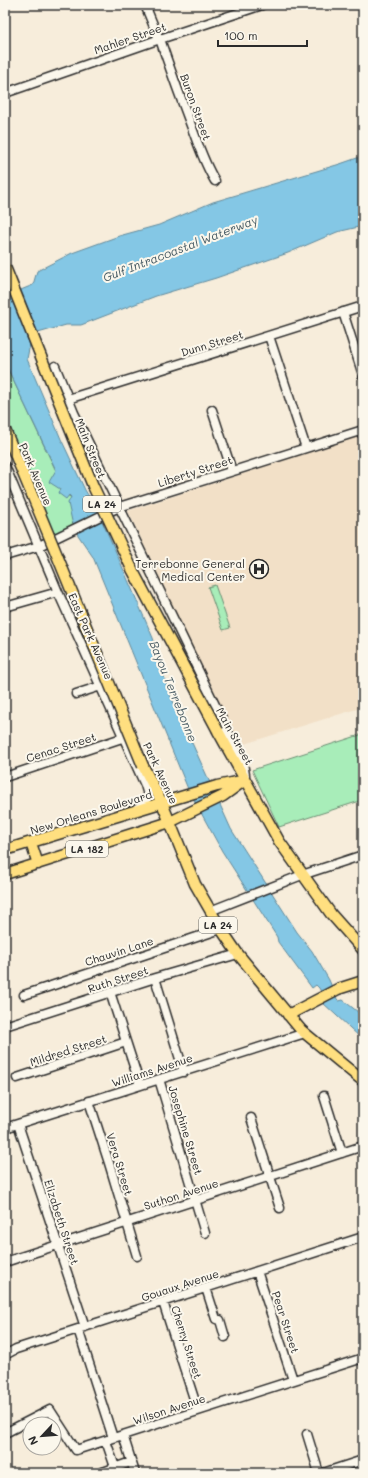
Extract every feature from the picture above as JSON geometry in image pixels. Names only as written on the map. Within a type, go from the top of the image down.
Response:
[{"type":"main road","name":"Main Street","points":[[5,267],[97,493],[133,571],[278,841],[331,914],[363,950]]},
{"type":"main road","name":"Park Avenue","points":[[5,430],[143,766],[162,803],[195,884],[220,929],[238,954],[288,1015],[304,1033],[363,1081]]},
{"type":"main road","name":"LA 182","points":[[162,803],[217,786],[245,780]]},
{"type":"main road","name":"LA 182","points":[[5,874],[170,822],[222,796],[245,780]]},
{"type":"main road","name":"New Orleans Boulevard","points":[[5,850],[162,803]]},
{"type":"main road","points":[[31,843],[38,864]]},
{"type":"main road","points":[[288,1015],[338,989],[363,981]]},
{"type":"street","name":"Buron Street","points":[[145,5],[203,158],[215,181]]},
{"type":"street","name":"Mahler Street","points":[[5,93],[159,39],[262,5]]},
{"type":"street","name":"Dunn Street","points":[[68,399],[363,306]]},
{"type":"street","points":[[343,312],[363,375]]},
{"type":"street","points":[[269,336],[306,448]]},
{"type":"street","name":"Main Street","points":[[55,366],[68,399],[119,507],[243,763],[245,780]]},
{"type":"street","points":[[212,410],[232,471]]},
{"type":"street","name":"Liberty Street","points":[[5,556],[39,546],[119,507],[363,430]]},
{"type":"street","name":"East Park Avenue","points":[[5,466],[58,592],[125,737],[148,795],[144,803],[134,811]]},
{"type":"street","points":[[5,607],[58,592]]},
{"type":"street","points":[[76,694],[101,686]]},
{"type":"street","name":"Cenac Street","points":[[5,777],[125,737]]},
{"type":"street","points":[[210,911],[302,875],[363,855]]},
{"type":"street","name":"Chauvin Lane","points":[[24,995],[220,929]]},
{"type":"street","name":"Ruth Street","points":[[5,1026],[155,978],[238,954]]},
{"type":"street","points":[[155,978],[184,1072]]},
{"type":"street","points":[[110,992],[140,1085]]},
{"type":"street","name":"Williams Avenue","points":[[5,1128],[304,1033]]},
{"type":"street","name":"Mildred Street","points":[[17,1078],[126,1042]]},
{"type":"street","name":"Josephine Street","points":[[159,1079],[205,1233]]},
{"type":"street","points":[[324,1096],[342,1153]]},
{"type":"street","name":"Vera Street","points":[[89,1101],[137,1256]]},
{"type":"street","points":[[251,1118],[280,1208]]},
{"type":"street","name":"Elizabeth Street","points":[[18,1124],[58,1245],[110,1440],[116,1470]]},
{"type":"street","name":"Suthon Avenue","points":[[5,1262],[363,1146]]},
{"type":"street","name":"Gouaux Avenue","points":[[5,1355],[16,1349],[363,1237]]},
{"type":"street","name":"Pear Street","points":[[257,1271],[293,1380]]},
{"type":"street","points":[[206,1288],[216,1319],[220,1320],[226,1337]]},
{"type":"street","name":"Cherry Street","points":[[163,1302],[198,1411]]},
{"type":"street","name":"Wilson Avenue","points":[[5,1433],[50,1410],[76,1450],[363,1358]]},
{"type":"street","points":[[307,1434],[319,1473]]},
{"type":"street","points":[[122,1436],[135,1473]]},
{"type":"street","points":[[323,1473],[363,1460]]},
{"type":"street","points":[[100,1473],[116,1470],[131,1462]]},
{"type":"shaded area","name":"Terrebonne General Medical Center","points":[[363,435],[363,707],[238,746],[128,511]]},
{"type":"green space","points":[[5,363],[56,471],[60,490],[58,492],[71,497],[75,528],[50,541],[5,430]]},
{"type":"green space","points":[[215,585],[230,628],[223,630],[208,587]]},
{"type":"green space","points":[[363,734],[363,800],[279,827],[252,770]]},
{"type":"water","name":"Gulf Intracoastal Waterway","points":[[363,156],[363,226],[337,232],[288,253],[216,278],[156,296],[81,325],[66,325],[38,333],[30,344],[27,359],[61,439],[85,490],[97,510],[115,550],[153,638],[168,690],[231,829],[297,932],[312,951],[329,980],[337,999],[339,1001],[343,1000],[363,1016],[363,1040],[323,1003],[326,1001],[319,988],[316,985],[312,988],[278,942],[277,937],[222,851],[188,789],[93,557],[78,535],[72,521],[68,503],[71,497],[69,495],[66,499],[58,493],[60,489],[49,482],[56,470],[5,363],[5,288],[11,294],[33,285],[37,271],[72,253],[119,236],[159,225],[213,202]]},
{"type":"place","name":"Terrebonne General Medical Center","points":[[259,569]]},
{"type":"water label","name":"Bayou Terrebonne","points":[[174,691]]}]
